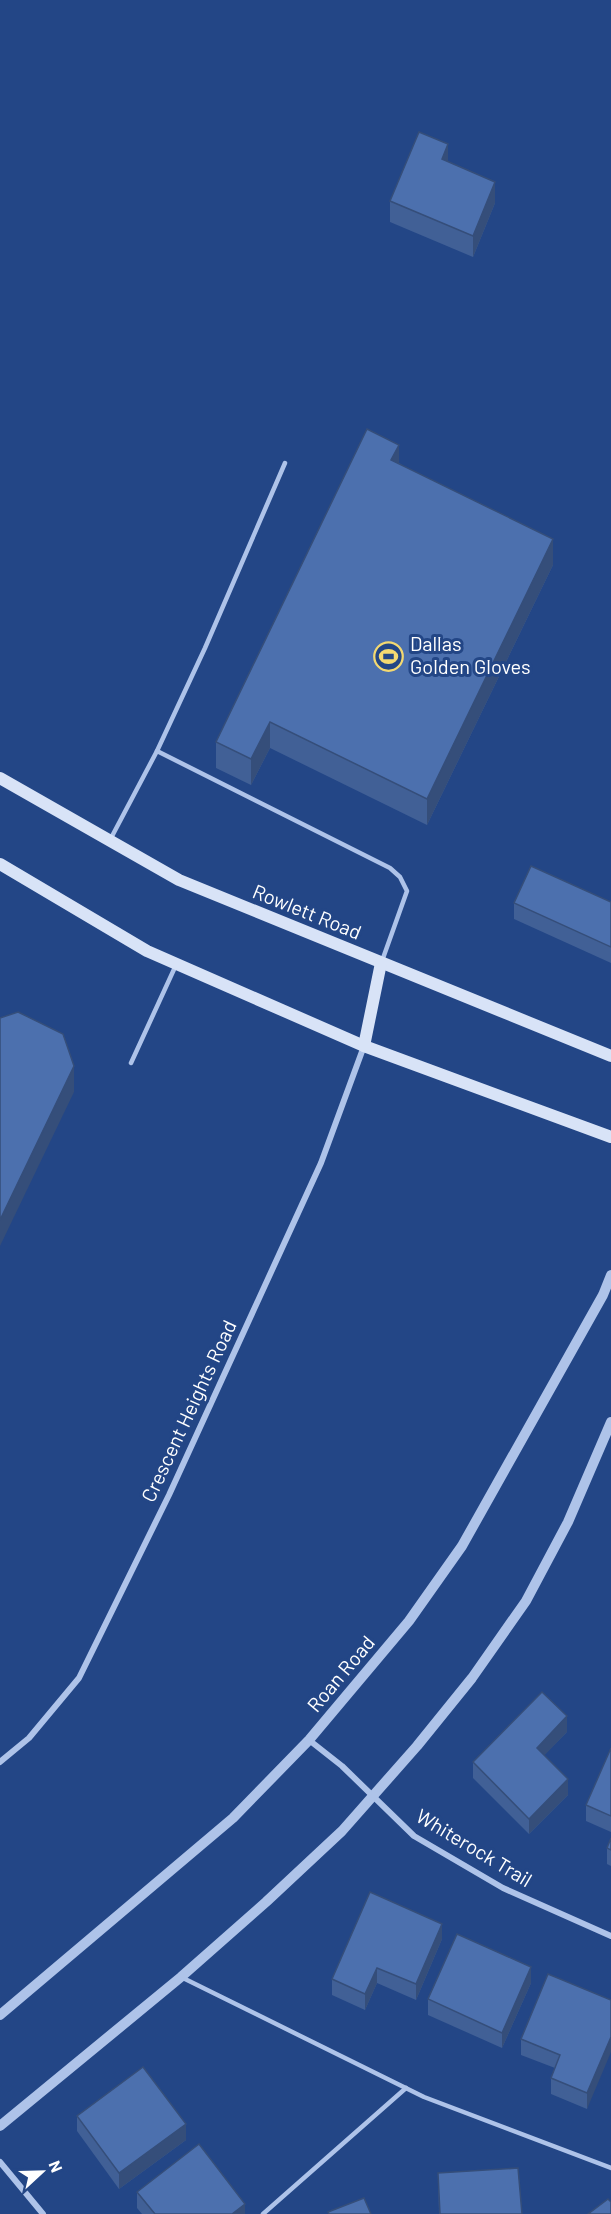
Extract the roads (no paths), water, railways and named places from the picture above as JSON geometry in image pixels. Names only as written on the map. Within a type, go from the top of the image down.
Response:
[{"type":"main road","name":"Rowlett Road","points":[[0,778],[179,880],[611,1056]]},
{"type":"main road","points":[[0,864],[147,951],[176,964],[364,1046],[611,1137]]},
{"type":"main road","points":[[364,1046],[381,963]]},
{"type":"street","name":"Crescent Heights Road","points":[[0,1762],[29,1738],[79,1678],[169,1495],[321,1163],[364,1046]]},
{"type":"street","name":"Roan Road","points":[[0,2015],[233,1818],[309,1740],[409,1621],[462,1546],[603,1295],[611,1275]]},
{"type":"street","points":[[0,2126],[181,1977],[334,1839],[417,1746],[472,1678],[526,1601],[568,1522],[611,1422]]},
{"type":"street","name":"Whiterock Trail","points":[[309,1740],[342,1766],[414,1836],[503,1888],[611,1936]]},
{"type":"street","points":[[0,2162],[43,2214]]},
{"type":"lane","points":[[110,840],[157,750],[205,648],[285,463]]},
{"type":"lane","points":[[157,750],[390,868],[400,877],[407,891],[381,963]]},
{"type":"lane","points":[[131,1063],[176,964]]},
{"type":"lane","points":[[181,1977],[424,2097],[611,2168]]},
{"type":"lane","points":[[263,2214],[406,2088]]},
{"type":"place","name":"Dallas Golden Gloves","points":[[389,656]]}]
